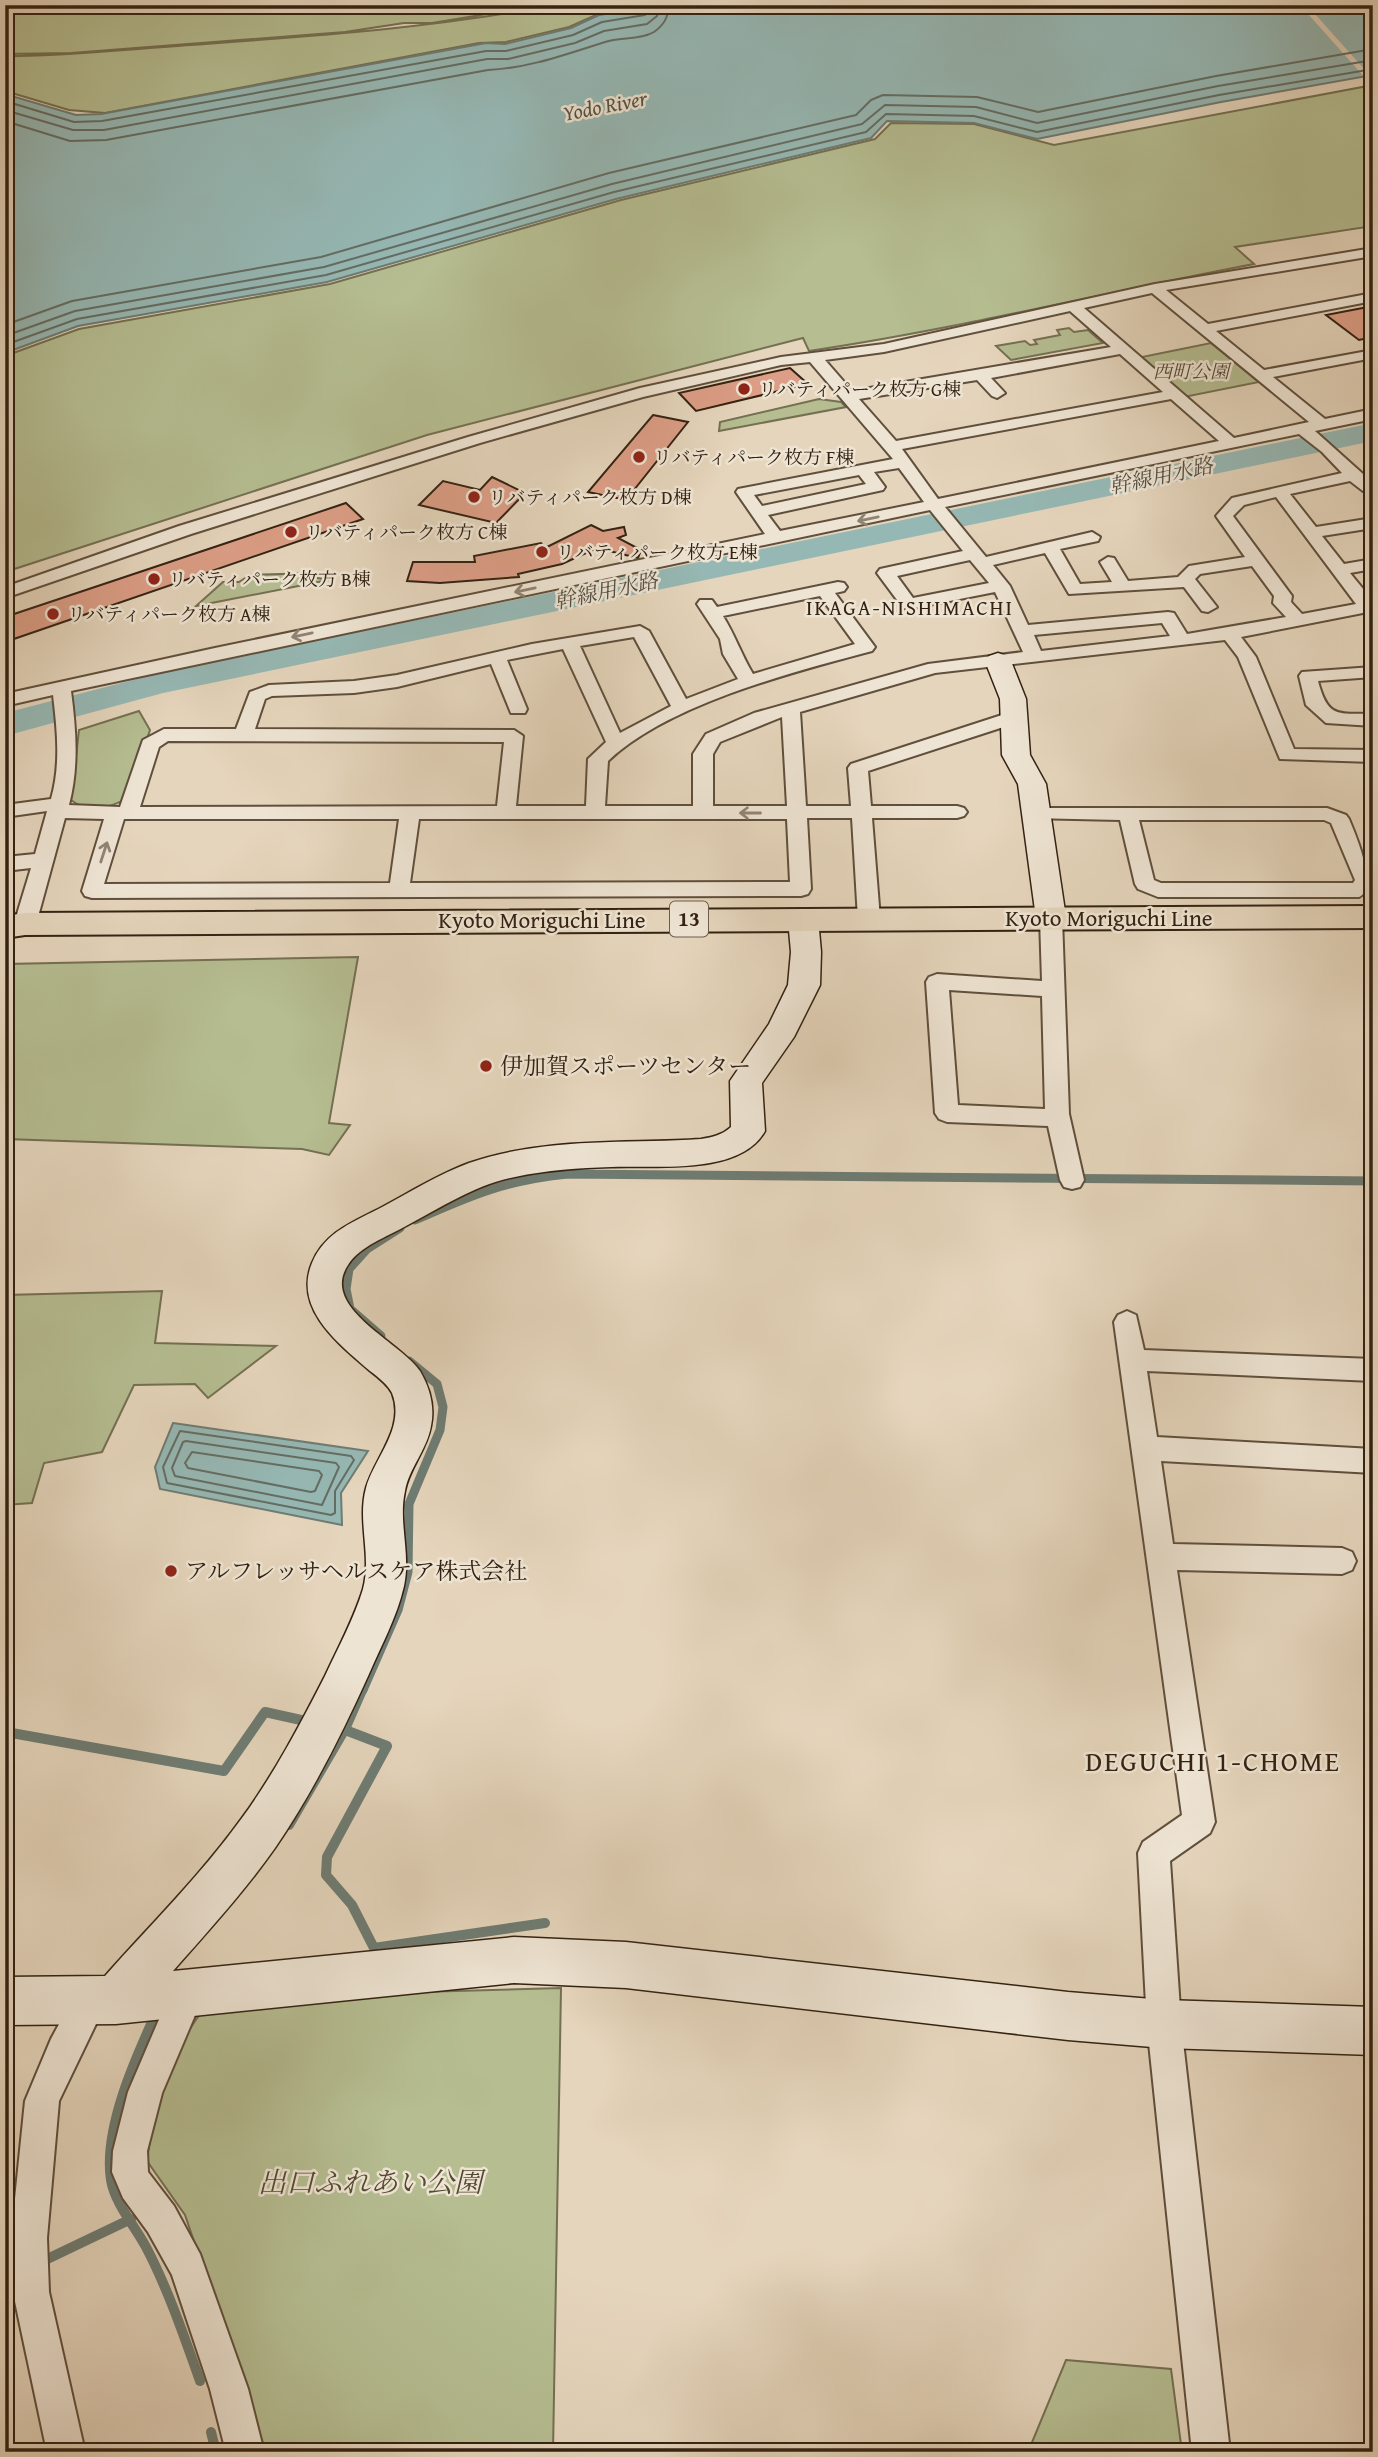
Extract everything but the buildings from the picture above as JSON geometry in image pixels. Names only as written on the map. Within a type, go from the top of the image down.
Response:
[{"type":"main road","name":"Kyoto Moriguchi Line","points":[[15,925],[1373,917]]},
{"type":"street","points":[[5,593],[185,530],[474,440],[640,393],[781,361],[884,348],[1155,288],[1373,252]]},
{"type":"street","points":[[1155,288],[1261,375],[1353,476],[1372,489]]},
{"type":"street","points":[[1205,329],[1373,297]]},
{"type":"street","points":[[1073,306],[1232,443]]},
{"type":"street","points":[[851,396],[1123,349]]},
{"type":"street","points":[[1261,375],[1373,354]]},
{"type":"street","points":[[814,357],[851,396],[892,446],[935,506],[1001,586],[1034,656]]},
{"type":"street","points":[[980,375],[997,393]]},
{"type":"street","points":[[892,446],[1175,394]]},
{"type":"street","points":[[5,700],[215,653],[1232,443],[1317,435],[1373,415]]},
{"type":"street","points":[[776,538],[744,492],[904,462]]},
{"type":"street","points":[[758,512],[877,487],[863,470]]},
{"type":"street","points":[[1298,620],[1282,603],[1283,596],[1224,516],[1238,501],[1353,476]]},
{"type":"street","points":[[703,813],[703,754],[713,738],[761,717],[934,668],[1230,634],[1370,607],[1280,491]]},
{"type":"street","points":[[1209,504],[1234,505]]},
{"type":"street","points":[[1310,533],[1373,523]]},
{"type":"street","points":[[1001,586],[909,604],[886,573],[1092,537]]},
{"type":"street","points":[[1048,546],[1075,590],[1188,581]]},
{"type":"street","points":[[1208,607],[1186,578],[1195,570],[1255,560]]},
{"type":"street","points":[[1108,562],[1123,586]]},
{"type":"street","points":[[1339,570],[1373,564]]},
{"type":"street","points":[[595,813],[598,759],[615,742],[681,708],[748,680],[866,647],[832,588],[709,609],[729,639],[732,654],[748,680]]},
{"type":"street","points":[[1023,631],[1168,617],[1181,640]]},
{"type":"street","points":[[244,735],[257,695],[269,691],[355,687],[397,681],[569,643],[640,631],[681,708]]},
{"type":"street","points":[[1230,634],[1247,657],[1287,755],[1373,756]]},
{"type":"street","points":[[811,640],[824,658]]},
{"type":"street","points":[[569,643],[615,742]]},
{"type":"street","points":[[497,658],[520,697]]},
{"type":"street","points":[[998,661],[1013,699],[1016,755],[1032,784],[1051,918],[1058,1118],[1072,1181]]},
{"type":"street","points":[[1373,672],[1308,676],[1315,705],[1333,719],[1373,720]]},
{"type":"street","points":[[15,925],[35,893],[41,860],[65,784],[68,733],[62,689]]},
{"type":"street","points":[[506,812],[514,736],[164,735],[150,744],[92,891],[801,889],[791,709]]},
{"type":"street","points":[[582,725],[603,718]]},
{"type":"street","points":[[869,919],[858,768],[1012,718]]},
{"type":"street","points":[[5,811],[47,804],[71,813],[957,812]]},
{"type":"street","points":[[399,890],[410,812]]},
{"type":"street","points":[[1036,814],[1128,814],[1327,814],[1339,819],[1366,881],[1359,890],[1158,890],[1145,884],[1128,814]]},
{"type":"street","points":[[1348,839],[1373,838]]},
{"type":"street","points":[[5,864],[41,860]]},
{"type":"street","points":[[66,2452],[31,2292],[29,2238],[41,2101],[63,2051],[145,1996],[243,1854],[315,1743],[372,1621],[384,1582],[388,1551],[384,1493],[412,1431],[414,1406],[405,1380],[333,1313],[323,1294],[325,1273],[332,1258],[349,1240],[465,1179],[495,1168],[535,1160],[584,1155],[697,1152],[722,1148],[740,1140],[748,1131],[746,1081],[783,1029],[804,985],[806,952],[803,919]]},
{"type":"street","points":[[1054,989],[937,982],[947,1113],[1058,1118]]},
{"type":"street","points":[[1127,1322],[1199,1822],[1154,1853],[1164,2024],[1211,2452]]},
{"type":"street","points":[[1133,1360],[1373,1370]]},
{"type":"street","points":[[1145,1448],[1373,1461]]},
{"type":"street","points":[[1161,1557],[1342,1561]]},
{"type":"street","points":[[5,2001],[145,1996],[514,1961],[626,1965],[1068,2016],[1164,2024],[1373,2031]]},
{"type":"street","points":[[145,1996],[145,2092],[130,2151],[130,2172],[135,2186],[161,2219],[187,2267],[229,2389],[245,2452]]},
{"type":"green space","points":[[5,5],[543,5],[432,23],[404,23],[345,32],[71,53],[5,54]]},
{"type":"green space","points":[[554,5],[656,5],[596,15],[569,27],[506,42],[479,43],[105,113],[69,110],[5,91],[5,56],[98,52],[373,30],[464,20]]},
{"type":"green space","points":[[1373,85],[1373,226],[1235,247],[1254,264],[976,321],[809,351],[803,338],[427,435],[5,572],[5,356],[79,329],[330,284],[621,200],[875,139],[891,123],[974,124],[1054,145]]},
{"type":"green space","points":[[1069,328],[1074,332],[1088,330],[1103,343],[1011,360],[996,346],[1025,341],[1030,345],[1037,344],[1034,340],[1060,335],[1057,330]]},
{"type":"green space","name":"西町公園","points":[[1211,343],[1259,382],[1184,397],[1137,358]]},
{"type":"green space","points":[[819,399],[841,402],[846,407],[719,431],[720,422]]},
{"type":"green space","points":[[314,573],[318,578],[329,580],[196,606],[223,582],[239,582],[250,575]]},
{"type":"green space","points":[[139,711],[150,730],[127,798],[99,808],[84,807],[71,800],[79,730]]},
{"type":"green space","points":[[358,957],[329,1123],[350,1125],[329,1155],[302,1149],[5,1139],[5,964]]},
{"type":"green space","points":[[162,1291],[155,1343],[276,1346],[208,1398],[195,1384],[134,1385],[102,1452],[44,1463],[32,1503],[5,1505],[5,1295]]},
{"type":"green space","name":"出口ふれあい公園","points":[[561,1988],[553,2452],[266,2452],[185,2215],[147,2161],[159,2100],[182,2041],[205,2008],[384,1993]]},
{"type":"green space","points":[[1066,2360],[1171,2369],[1182,2452],[1028,2452]]},
{"type":"water","name":"Yodo River","points":[[665,5],[1373,5],[1373,75],[1037,139],[974,123],[887,121],[871,138],[616,199],[327,282],[78,326],[5,353],[5,94],[76,115],[101,114],[486,43],[505,44],[571,28],[599,15]]},
{"type":"water","points":[[173,1423],[368,1451],[341,1493],[342,1525],[160,1489],[155,1467]]},
{"type":"pier","points":[[1300,5],[1307,5],[1373,79],[1367,80]]},
{"type":"waterway","name":"幹線用水路","points":[[5,725],[160,683],[1373,432]]},
{"type":"waterway","points":[[415,1220],[489,1190],[526,1180],[568,1174],[1373,1181]]},
{"type":"waterway","points":[[381,1336],[350,1309],[346,1289],[349,1269],[367,1249],[400,1228]]},
{"type":"waterway","points":[[363,1690],[398,1610],[408,1572],[409,1504],[440,1430],[443,1407],[437,1384],[409,1361]]},
{"type":"waterway","points":[[345,1730],[363,1688]]},
{"type":"waterway","points":[[5,1739],[6,1732],[224,1771],[265,1712],[310,1722]]},
{"type":"waterway","points":[[340,1728],[345,1730]]},
{"type":"waterway","points":[[289,1825],[345,1730]]},
{"type":"waterway","points":[[345,1730],[387,1746],[327,1857],[326,1875],[352,1905],[374,1948],[545,1923]]},
{"type":"waterway","points":[[129,2220],[111,2180],[112,2139],[131,2071],[157,2011]]},
{"type":"waterway","points":[[41,2262],[129,2220]]},
{"type":"waterway","points":[[129,2220],[161,2279],[200,2381]]},
{"type":"waterway","points":[[5,2277],[20,2273]]},
{"type":"waterway","points":[[211,2432],[216,2452]]},
{"type":"place","name":"リバティパーク枚方 G棟","points":[[744,389]]},
{"type":"place","name":"リバティパーク枚方 F棟","points":[[639,457]]},
{"type":"place","name":"リバティパーク枚方 D棟","points":[[474,497]]},
{"type":"place","name":"リバティパーク枚方 C棟","points":[[291,532]]},
{"type":"place","name":"リバティパーク枚方 E棟","points":[[542,552]]},
{"type":"place","name":"リバティパーク枚方 B棟","points":[[154,579]]},
{"type":"place","name":"リバティパーク枚方 A棟","points":[[53,614]]},
{"type":"place","name":"伊加賀スポーツセンター","points":[[486,1066]]},
{"type":"place","name":"アルフレッサヘルスケア株式会社","points":[[171,1571]]},
{"type":"district","name":"IKAGA-NISHIMACHI","points":[[910,608]]},
{"type":"district","name":"DEGUCHI 1-CHOME","points":[[1213,1761]]}]
